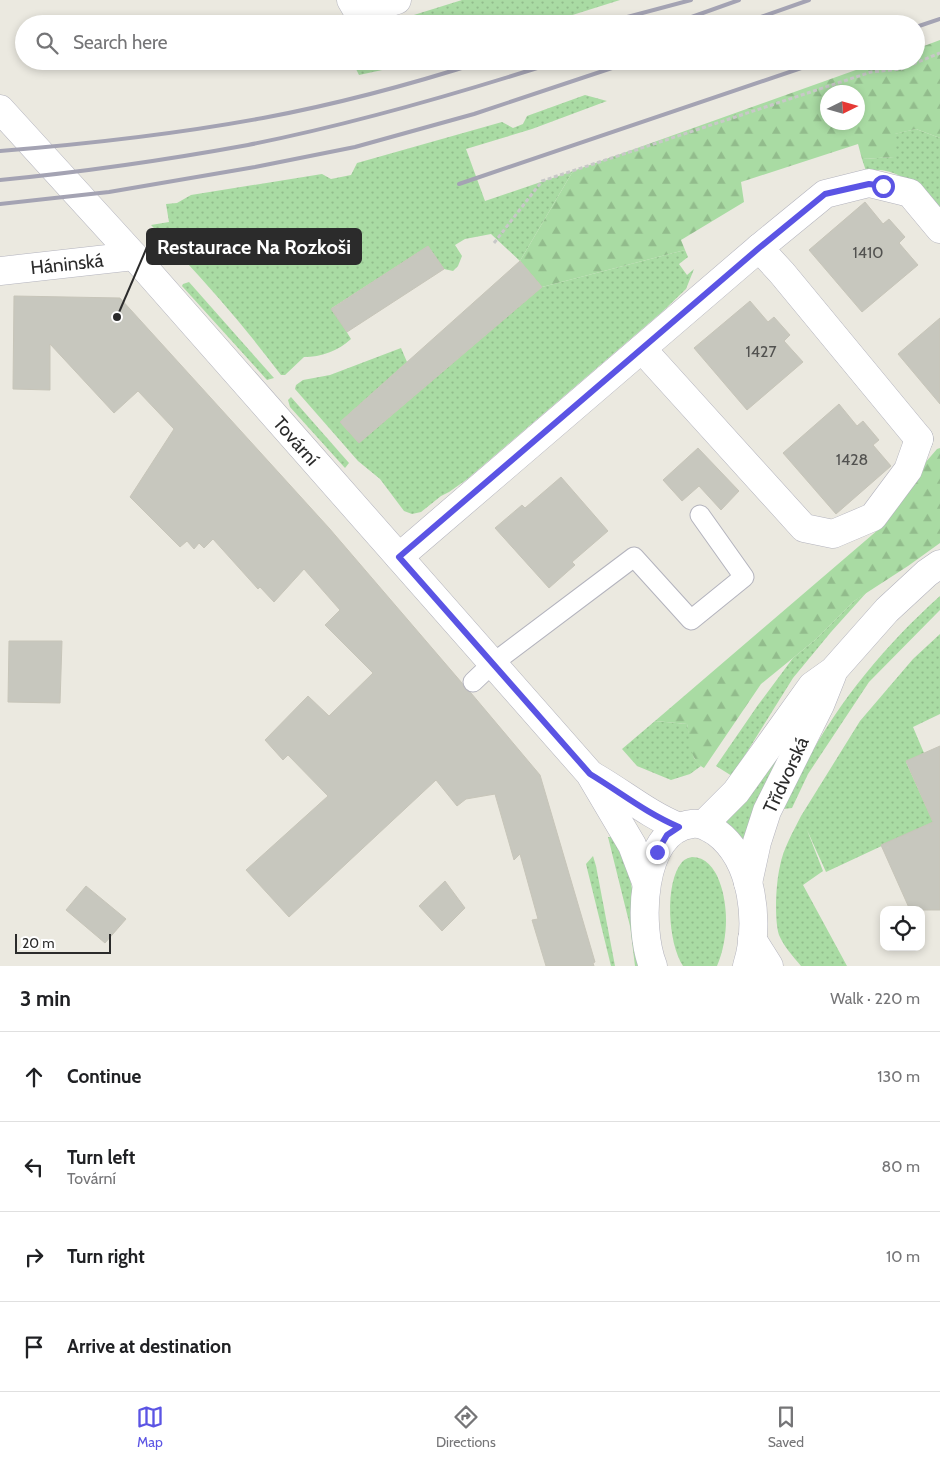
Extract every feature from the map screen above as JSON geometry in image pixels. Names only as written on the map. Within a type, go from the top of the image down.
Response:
[{"type":"street","points":[[354,6],[397,0]]},
{"type":"street","name":"Tovární","points":[[0,109],[134,256],[399,557],[483,673],[590,774],[615,788],[641,808],[662,820],[692,826],[720,835],[738,856],[748,883]]},
{"type":"street","points":[[399,557],[759,248],[825,194],[869,184],[910,193],[940,229]]},
{"type":"street","points":[[642,349],[804,528],[833,534],[873,517],[930,439],[759,248]]},
{"type":"street","name":"Háninská","points":[[0,271],[134,256]]},
{"type":"street","name":"Třídvorská","points":[[646,882],[657,852],[667,835],[692,826],[736,792],[812,686],[834,671],[887,610],[927,573],[940,564]]},
{"type":"street","name":"Třídvorská","points":[[748,883],[757,842],[768,811],[820,705],[834,671]]},
{"type":"street","name":"Tovární","points":[[590,774],[632,845],[646,882]]},
{"type":"street","points":[[646,882],[645,936],[653,966]]},
{"type":"street","points":[[747,966],[752,939],[752,915],[748,883]]},
{"type":"street","points":[[752,939],[769,966]]},
{"type":"lane","points":[[483,673],[634,557],[691,620],[744,577],[700,515]]},
{"type":"path","points":[[925,59],[940,53]]},
{"type":"path","points":[[494,243],[542,181],[871,72],[891,70]]},
{"type":"green space","points":[[462,0],[620,0],[572,15],[414,15]]},
{"type":"green space","points":[[940,40],[940,138],[916,129],[895,134],[894,157],[862,159],[858,144],[741,182],[744,202],[681,240],[685,250],[542,287],[520,261],[573,171],[856,70],[925,70],[925,46]]},
{"type":"green space","points":[[356,70],[382,70],[359,75]]},
{"type":"green space","points":[[585,95],[607,101],[532,129],[466,149],[485,201],[573,171],[520,261],[491,234],[465,239],[455,245],[462,256],[458,266],[453,271],[444,269],[428,246],[332,308],[351,339],[341,347],[329,352],[317,356],[304,357],[285,375],[281,375],[219,298],[151,225],[169,222],[166,204],[177,203],[191,195],[322,174],[331,179],[351,175],[357,163],[502,122],[513,128],[523,124],[527,116]]},
{"type":"green space","points":[[916,129],[940,138],[940,217],[923,196],[902,177],[886,171],[866,171],[862,159],[894,157],[894,134]]},
{"type":"green space","points":[[685,250],[688,257],[679,264],[687,275],[694,269],[686,289],[663,311],[466,480],[421,512],[412,514],[404,511],[380,479],[358,461],[295,389],[296,385],[303,380],[330,375],[401,348],[407,362],[340,422],[359,443],[542,287]]},
{"type":"green space","points":[[189,282],[274,378],[267,380],[182,286]]},
{"type":"green space","points":[[291,397],[349,463],[345,468],[290,407],[288,400]]},
{"type":"green space","points":[[940,448],[940,543],[854,601],[815,640],[761,684],[704,768],[695,760],[693,755],[687,724],[655,721],[886,523],[925,463]]},
{"type":"green space","points":[[867,592],[793,678],[732,776],[716,766],[793,658],[815,640],[854,601]]},
{"type":"green space","points":[[940,596],[940,610],[869,682],[808,774],[792,808],[784,809],[813,749],[850,694],[893,643]]},
{"type":"green space","points":[[940,634],[940,714],[913,727],[924,753],[906,762],[933,822],[826,872],[807,830],[823,871],[803,885],[847,966],[801,966],[783,944],[777,928],[777,881],[781,860],[786,847],[801,816],[860,721],[913,659]]},
{"type":"green space","points":[[655,721],[687,724],[694,758],[701,766],[690,774],[671,780],[637,766],[622,749]]},
{"type":"green space","points":[[777,751],[784,751],[744,847],[724,823]]},
{"type":"green space","points":[[608,837],[614,837],[629,873],[633,894],[638,966],[635,966],[630,926]]},
{"type":"green space","points":[[593,856],[615,966],[611,966],[586,864]]},
{"type":"green space","points":[[692,857],[701,859],[709,864],[715,871],[722,891],[726,911],[726,926],[717,966],[683,966],[674,943],[670,914],[672,884],[682,862]]},
{"type":"building","points":[[865,202],[883,224],[889,219],[905,237],[899,243],[918,265],[862,312],[809,250]]},
{"type":"building","points":[[428,246],[444,269],[347,332],[331,309]]},
{"type":"building","points":[[520,261],[542,287],[359,443],[340,422]]},
{"type":"building","points":[[14,296],[120,298],[329,528],[540,775],[595,962],[593,963],[594,966],[546,966],[532,920],[538,919],[520,854],[514,860],[495,794],[466,799],[457,806],[436,780],[289,917],[246,870],[328,796],[288,755],[283,760],[265,740],[308,696],[329,716],[373,673],[325,625],[340,610],[304,569],[274,602],[260,587],[258,589],[213,539],[204,548],[199,543],[194,549],[187,541],[180,547],[130,497],[174,429],[138,391],[114,413],[50,344],[50,390],[13,389]]},
{"type":"building","points":[[750,301],[768,322],[774,317],[790,335],[784,341],[803,362],[747,410],[694,348]]},
{"type":"building","points":[[940,318],[940,404],[898,354]]},
{"type":"building","points":[[839,404],[857,426],[863,421],[879,440],[873,445],[891,466],[836,514],[783,453]]},
{"type":"building","points":[[698,448],[739,491],[721,510],[699,486],[682,501],[663,480]]},
{"type":"building","points":[[561,477],[608,531],[572,562],[575,565],[549,588],[495,528],[522,505],[525,508]]},
{"type":"building","points":[[9,641],[62,641],[60,703],[8,702]]},
{"type":"building","points":[[940,746],[940,910],[925,910],[925,906],[908,906],[881,845],[933,822],[906,761]]},
{"type":"building","points":[[445,881],[465,908],[442,931],[419,906]]},
{"type":"building","points":[[86,886],[126,919],[105,943],[66,910]]},
{"type":"railway","points":[[635,15],[691,0]]},
{"type":"railway","points":[[697,15],[739,0]]},
{"type":"railway","points":[[766,15],[809,0]]},
{"type":"railway","points":[[925,24],[940,19]]},
{"type":"railway","points":[[0,151],[132,138],[263,118],[375,93],[455,70]]},
{"type":"railway","points":[[0,180],[155,161],[287,137],[405,108],[530,70]]},
{"type":"railway","points":[[0,204],[109,192],[255,167],[355,147],[474,114],[606,70]]},
{"type":"railway","points":[[459,184],[795,70]]},
{"type":"place","name":"Restaurace Na Rozkoši","points":[[117,317]]},
{"type":"route","points":[[657,852],[667,835],[679,827],[641,808],[615,788],[590,774],[399,557],[759,248],[825,194],[869,184],[883,186]]}]
